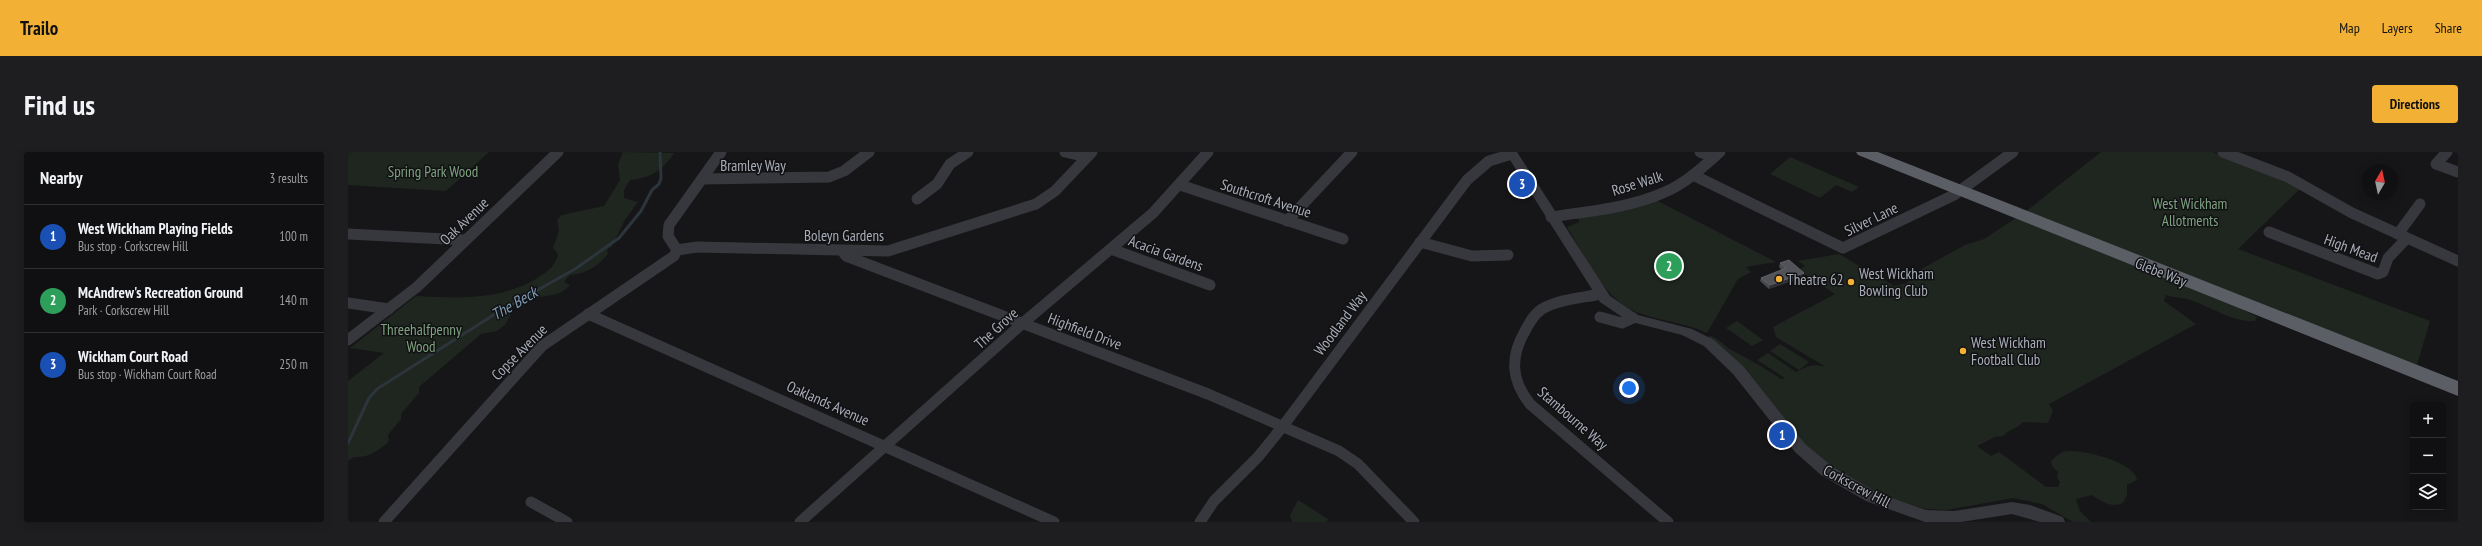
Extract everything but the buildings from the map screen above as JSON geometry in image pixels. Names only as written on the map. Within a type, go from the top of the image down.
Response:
[{"type":"highway","name":"Glebe Way","points":[[1864,152],[2458,389]]},
{"type":"street","name":"Oak Avenue","points":[[348,340],[416,287],[558,152]]},
{"type":"street","points":[[677,250],[668,232],[670,223],[722,152]]},
{"type":"street","name":"Bramley Way","points":[[702,179],[829,178],[844,171],[869,152]]},
{"type":"street","points":[[917,198],[937,184],[950,164],[968,152]]},
{"type":"street","points":[[1065,152],[1089,154]]},
{"type":"street","name":"The Grove","points":[[800,522],[886,447],[1023,323],[1153,213],[1180,185],[1208,152]]},
{"type":"street","points":[[1287,221],[1352,152]]},
{"type":"street","points":[[1700,152],[1717,155]]},
{"type":"street","name":"Silver Lane","points":[[1693,175],[1843,248],[1960,191],[2014,152]]},
{"type":"street","points":[[2223,152],[2295,181],[2342,208],[2458,261]]},
{"type":"street","points":[[2243,159],[2251,152]]},
{"type":"street","points":[[2447,152],[2436,164],[2458,172]]},
{"type":"street","name":"Corkscrew Hill","points":[[1511,153],[1601,294],[1613,306],[1633,318],[1688,332],[1708,344],[1738,370],[1812,460],[1836,478],[1869,495],[1904,510],[1931,516],[1954,517],[1996,508],[2012,508],[2030,511],[2057,522]]},
{"type":"street","name":"Woodland Way","points":[[1200,522],[1214,501],[1258,457],[1283,426],[1474,172],[1494,158],[1511,153]]},
{"type":"street","name":"Boleyn Gardens","points":[[677,250],[713,248],[843,252],[888,251],[1020,210],[1050,195],[1089,154]]},
{"type":"street","name":"Rose Walk","points":[[1551,217],[1658,195],[1693,175],[1717,155]]},
{"type":"street","name":"Southcroft Avenue","points":[[1180,185],[1343,239]]},
{"type":"street","points":[[2402,236],[2420,204]]},
{"type":"street","name":"High Mead","points":[[2269,232],[2378,274],[2383,272],[2388,258],[2402,236]]},
{"type":"street","points":[[348,234],[466,240]]},
{"type":"street","points":[[1420,242],[1472,256],[1508,255]]},
{"type":"street","name":"Acacia Gardens","points":[[1112,249],[1210,285]]},
{"type":"street","name":"Copse Avenue","points":[[384,522],[540,347],[670,260],[677,250]]},
{"type":"street","points":[[875,267],[888,251]]},
{"type":"street","name":"Highfield Drive","points":[[843,252],[844,255],[1208,394],[1283,426],[1351,458],[1414,522]]},
{"type":"street","name":"Stambourne Way","points":[[1601,294],[1548,306],[1536,313],[1513,356],[1513,375],[1521,393],[1530,404],[1668,522]]},
{"type":"street","points":[[348,303],[389,309]]},
{"type":"street","name":"Oaklands Avenue","points":[[588,314],[1054,522]]},
{"type":"street","points":[[1600,317],[1622,323],[1633,318]]},
{"type":"street","points":[[531,502],[568,522]]},
{"type":"green space","name":"Spring Park Wood","points":[[348,152],[489,152],[446,191],[348,185]]},
{"type":"green space","name":"Threehalfpenny Wood","points":[[623,152],[674,153],[661,169],[650,175],[630,180],[624,190],[624,198],[638,202],[625,220],[612,246],[607,250],[608,254],[591,269],[570,275],[564,282],[570,285],[558,294],[538,298],[528,303],[517,305],[513,301],[506,310],[512,312],[505,325],[497,331],[481,334],[419,387],[419,393],[401,414],[401,419],[388,435],[389,441],[369,455],[354,457],[348,461],[348,381],[384,353],[350,348],[416,296],[463,297],[494,294],[525,285],[542,275],[551,267],[557,258],[558,254],[553,248],[559,231],[557,220],[562,215],[604,206],[620,180],[618,164]]},
{"type":"green space","name":"West Wickham Allotments","points":[[2101,152],[2213,152],[2261,170],[2300,189],[2238,249],[2430,321],[2417,365],[2025,212]]},
{"type":"green space","points":[[1790,157],[1857,186],[1858,188],[1852,192],[1836,185],[1820,198],[1770,174]]},
{"type":"green space","points":[[1656,200],[1776,262],[1746,267],[1751,272],[1738,279],[1707,333],[1689,326],[1645,315],[1624,306],[1604,287],[1567,227],[1579,222],[1579,218]]},
{"type":"green space","points":[[2016,218],[2234,305],[2257,317],[2255,321],[2246,321],[2230,317],[2187,299],[2166,295],[2164,301],[2196,324],[2049,404],[2053,411],[2048,423],[2023,422],[2003,436],[1995,437],[1977,446],[1991,456],[1999,452],[2046,487],[2058,487],[2060,482],[2057,477],[2058,472],[2052,466],[2051,461],[2059,454],[2066,451],[2076,451],[2108,458],[2128,468],[2137,480],[2127,485],[2127,495],[2123,503],[2111,505],[2092,495],[2076,499],[2080,511],[2091,522],[2073,522],[2042,504],[2013,498],[1947,510],[1925,509],[1879,494],[1854,482],[1807,450],[1708,337],[1711,336],[1715,338],[1732,350],[1781,379],[1785,378],[1757,360],[1768,353],[1796,372],[1811,366],[1818,365],[1826,367],[1776,337],[1773,327],[1835,294],[1798,270],[1805,266],[1798,261],[1839,254],[1894,286],[1907,283],[1908,281],[1912,280],[1914,273],[1965,245],[1984,239]]},
{"type":"green space","points":[[1737,321],[1763,340],[1752,346],[1726,328]]},
{"type":"green space","points":[[1780,344],[1809,362],[1799,370],[1770,351]]},
{"type":"green space","points":[[1298,500],[1328,519],[1327,522],[1292,522],[1290,515]]},
{"type":"waterway","name":"The Beck","points":[[348,443],[369,398],[377,389],[495,314],[575,269],[619,238],[641,211],[652,190],[659,184],[661,178],[660,152]]},
{"type":"place","name":"Wickham Court Road","points":[[1522,184]]},
{"type":"place","name":"McAndrew's Recreation Ground","points":[[1669,266]]},
{"type":"place","name":"Theatre 62","points":[[1779,279]]},
{"type":"place","name":"West Wickham Bowling Club","points":[[1851,282]]},
{"type":"place","name":"West Wickham Football Club","points":[[1963,351]]},
{"type":"place","name":"West Wickham Playing Fields","points":[[1782,435]]}]
